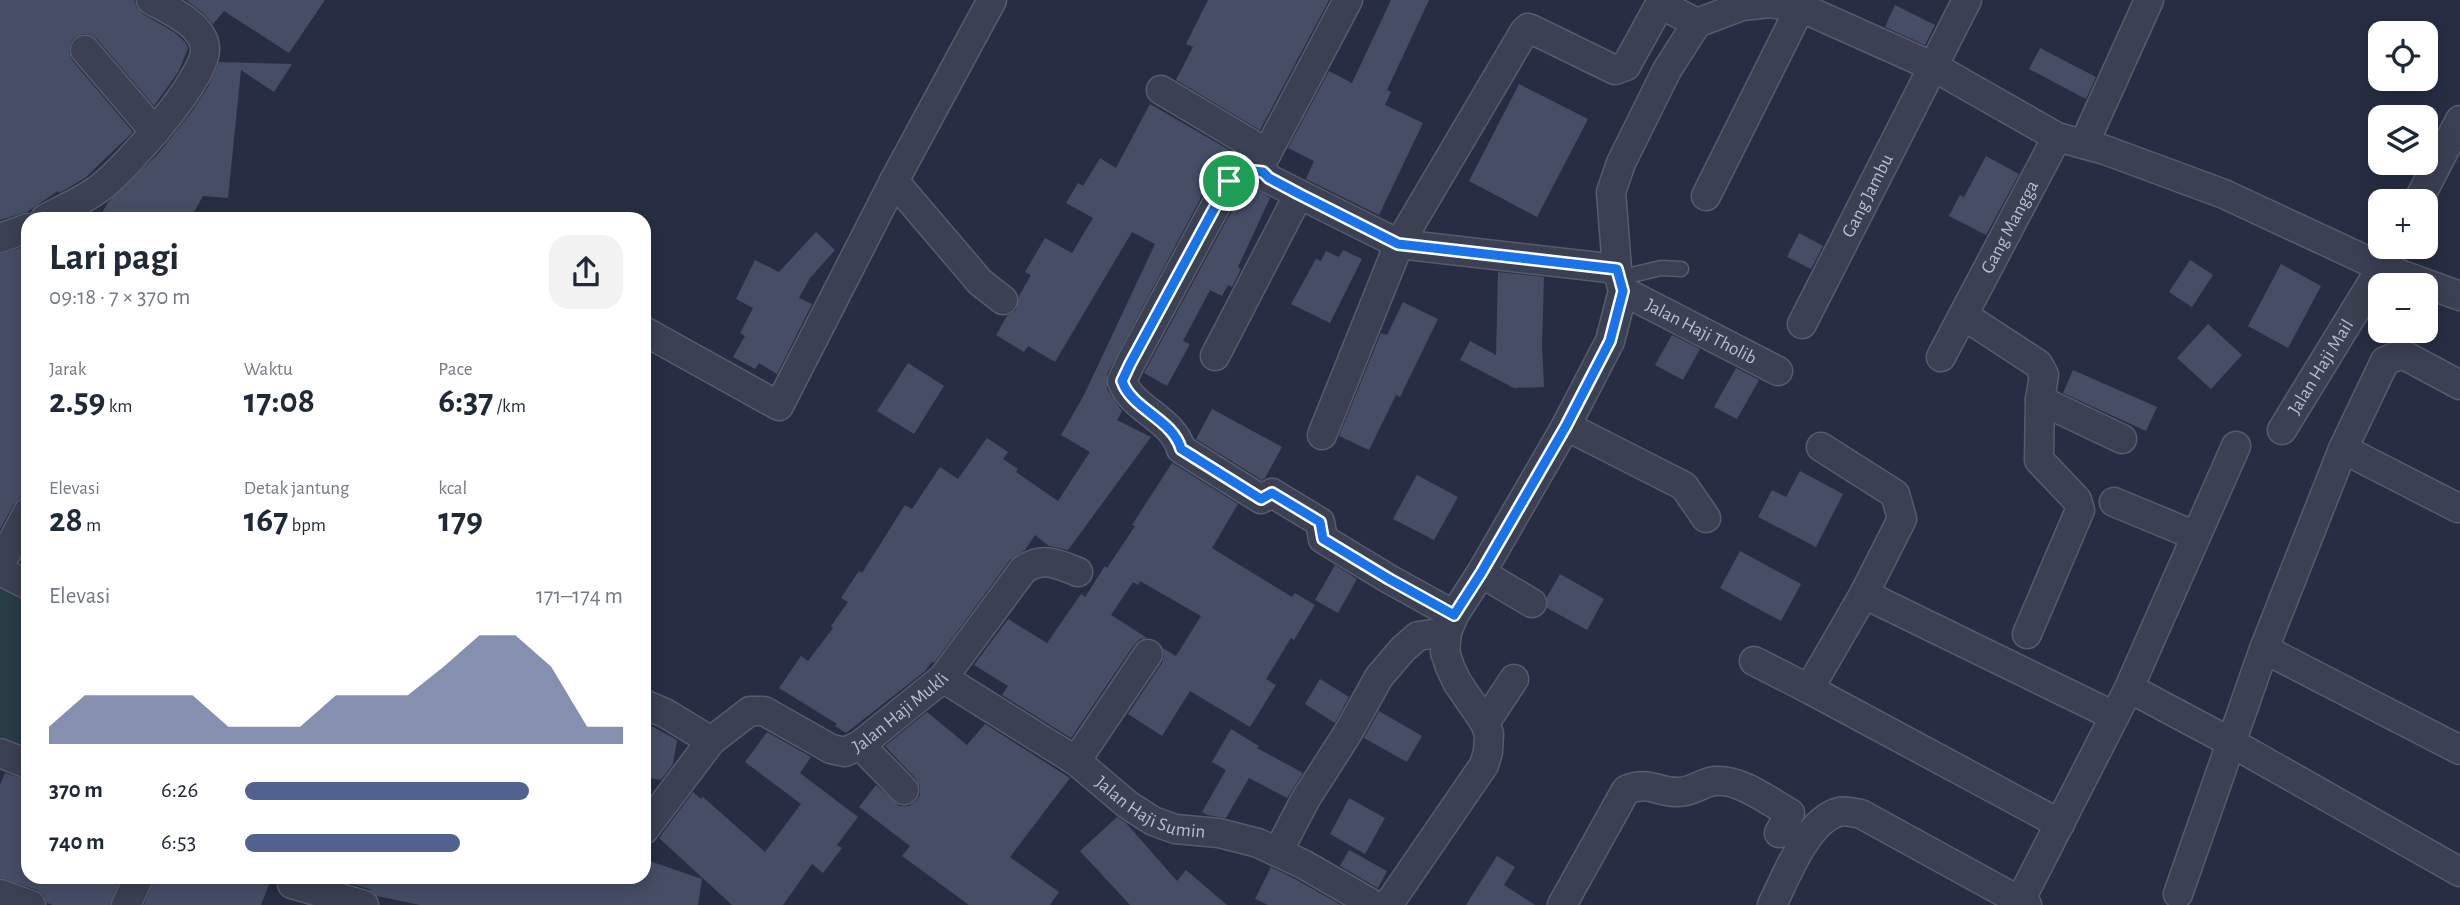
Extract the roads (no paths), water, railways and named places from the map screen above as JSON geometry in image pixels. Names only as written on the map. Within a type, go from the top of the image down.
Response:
[{"type":"street","points":[[58,212],[102,187],[155,132],[198,72],[205,47],[199,33],[178,15],[151,0]]},
{"type":"street","points":[[651,335],[779,405],[894,181],[992,0]]},
{"type":"street","points":[[1348,0],[1265,163],[1235,173],[1229,181],[1122,381],[1126,392],[1175,436],[1181,449],[1261,499],[1272,493],[1320,522],[1323,539],[1389,579],[1451,623]]},
{"type":"street","name":"Gang Jambu","points":[[1802,324],[1967,0]]},
{"type":"street","points":[[1706,196],[1800,2]]},
{"type":"street","points":[[1388,905],[1484,765],[1489,734],[1450,667],[1446,652],[1451,623],[1566,426],[1610,341],[1620,279],[1611,192],[1620,163],[1656,93],[1697,23],[1742,6],[1800,2],[1934,67],[2057,137],[2224,194],[2368,249]]},
{"type":"street","points":[[1322,435],[1398,244],[1524,32],[1528,29],[1534,30],[1621,70],[1626,66],[1660,4],[1697,23]]},
{"type":"street","points":[[2084,144],[2144,10]]},
{"type":"street","points":[[85,50],[155,132]]},
{"type":"street","points":[[1161,90],[1265,163],[1269,178],[1398,244],[1620,279]]},
{"type":"street","points":[[2424,189],[2460,120]]},
{"type":"street","name":"Gang Mangga","points":[[1941,357],[2057,137]]},
{"type":"street","points":[[894,181],[979,282],[1003,300]]},
{"type":"street","points":[[1215,356],[1299,194]]},
{"type":"street","points":[[0,238],[21,230]]},
{"type":"street","name":"Jalan Haji Mail","points":[[2281,430],[2388,259]]},
{"type":"street","points":[[2393,259],[2460,296]]},
{"type":"street","name":"Jalan Haji Tholib","points":[[1620,279],[1778,371]]},
{"type":"street","points":[[1963,315],[2038,364],[2043,374],[2039,460],[2077,500],[2080,510],[2027,634]]},
{"type":"street","points":[[2178,894],[2264,649],[2343,449],[2385,361],[2402,354],[2460,385]]},
{"type":"street","points":[[2040,400],[2122,439]]},
{"type":"street","points":[[1566,426],[1684,486],[1706,517]]},
{"type":"street","points":[[1772,905],[1820,820],[1841,811],[1861,814],[2020,891],[2060,824],[2129,688],[2236,446]]},
{"type":"street","points":[[1809,689],[1864,594],[1902,519],[1895,494],[1821,447]]},
{"type":"street","points":[[2343,449],[2458,508]]},
{"type":"street","points":[[2114,502],[2196,537]]},
{"type":"street","points":[[0,565],[21,525]]},
{"type":"street","name":"Jalan Haji Mukli","points":[[651,821],[711,741],[750,711],[764,710],[831,749],[845,752],[860,745],[943,678],[1023,570],[1040,561],[1078,572]]},
{"type":"street","points":[[0,571],[21,582]]},
{"type":"street","points":[[1481,573],[1532,603]]},
{"type":"street","points":[[1864,594],[2115,716]]},
{"type":"street","points":[[1278,852],[1305,800],[1349,731],[1379,677],[1418,636],[1451,623]]},
{"type":"street","points":[[2264,649],[2460,750]]},
{"type":"street","points":[[1076,761],[1147,653]]},
{"type":"street","points":[[1754,662],[2060,824]]},
{"type":"street","name":"Jalan Haji Sumin","points":[[943,678],[1076,761],[1128,805],[1153,821],[1175,829],[1219,833],[1258,843],[1374,905]]},
{"type":"street","points":[[1485,723],[1514,679]]},
{"type":"street","points":[[2129,688],[2232,743],[2460,873]]},
{"type":"street","points":[[651,707],[711,741]]},
{"type":"street","points":[[860,745],[904,790]]},
{"type":"street","points":[[0,752],[21,761]]},
{"type":"street","points":[[1562,905],[1626,790],[1638,785],[1677,792],[1691,790],[1713,781],[1740,786],[1790,813],[1779,833]]},
{"type":"street","points":[[126,905],[136,884]]},
{"type":"street","points":[[290,889],[364,905]]},
{"type":"street","points":[[0,894],[30,905]]},
{"type":"lane","points":[[1620,279],[1661,268],[1681,269]]}]
